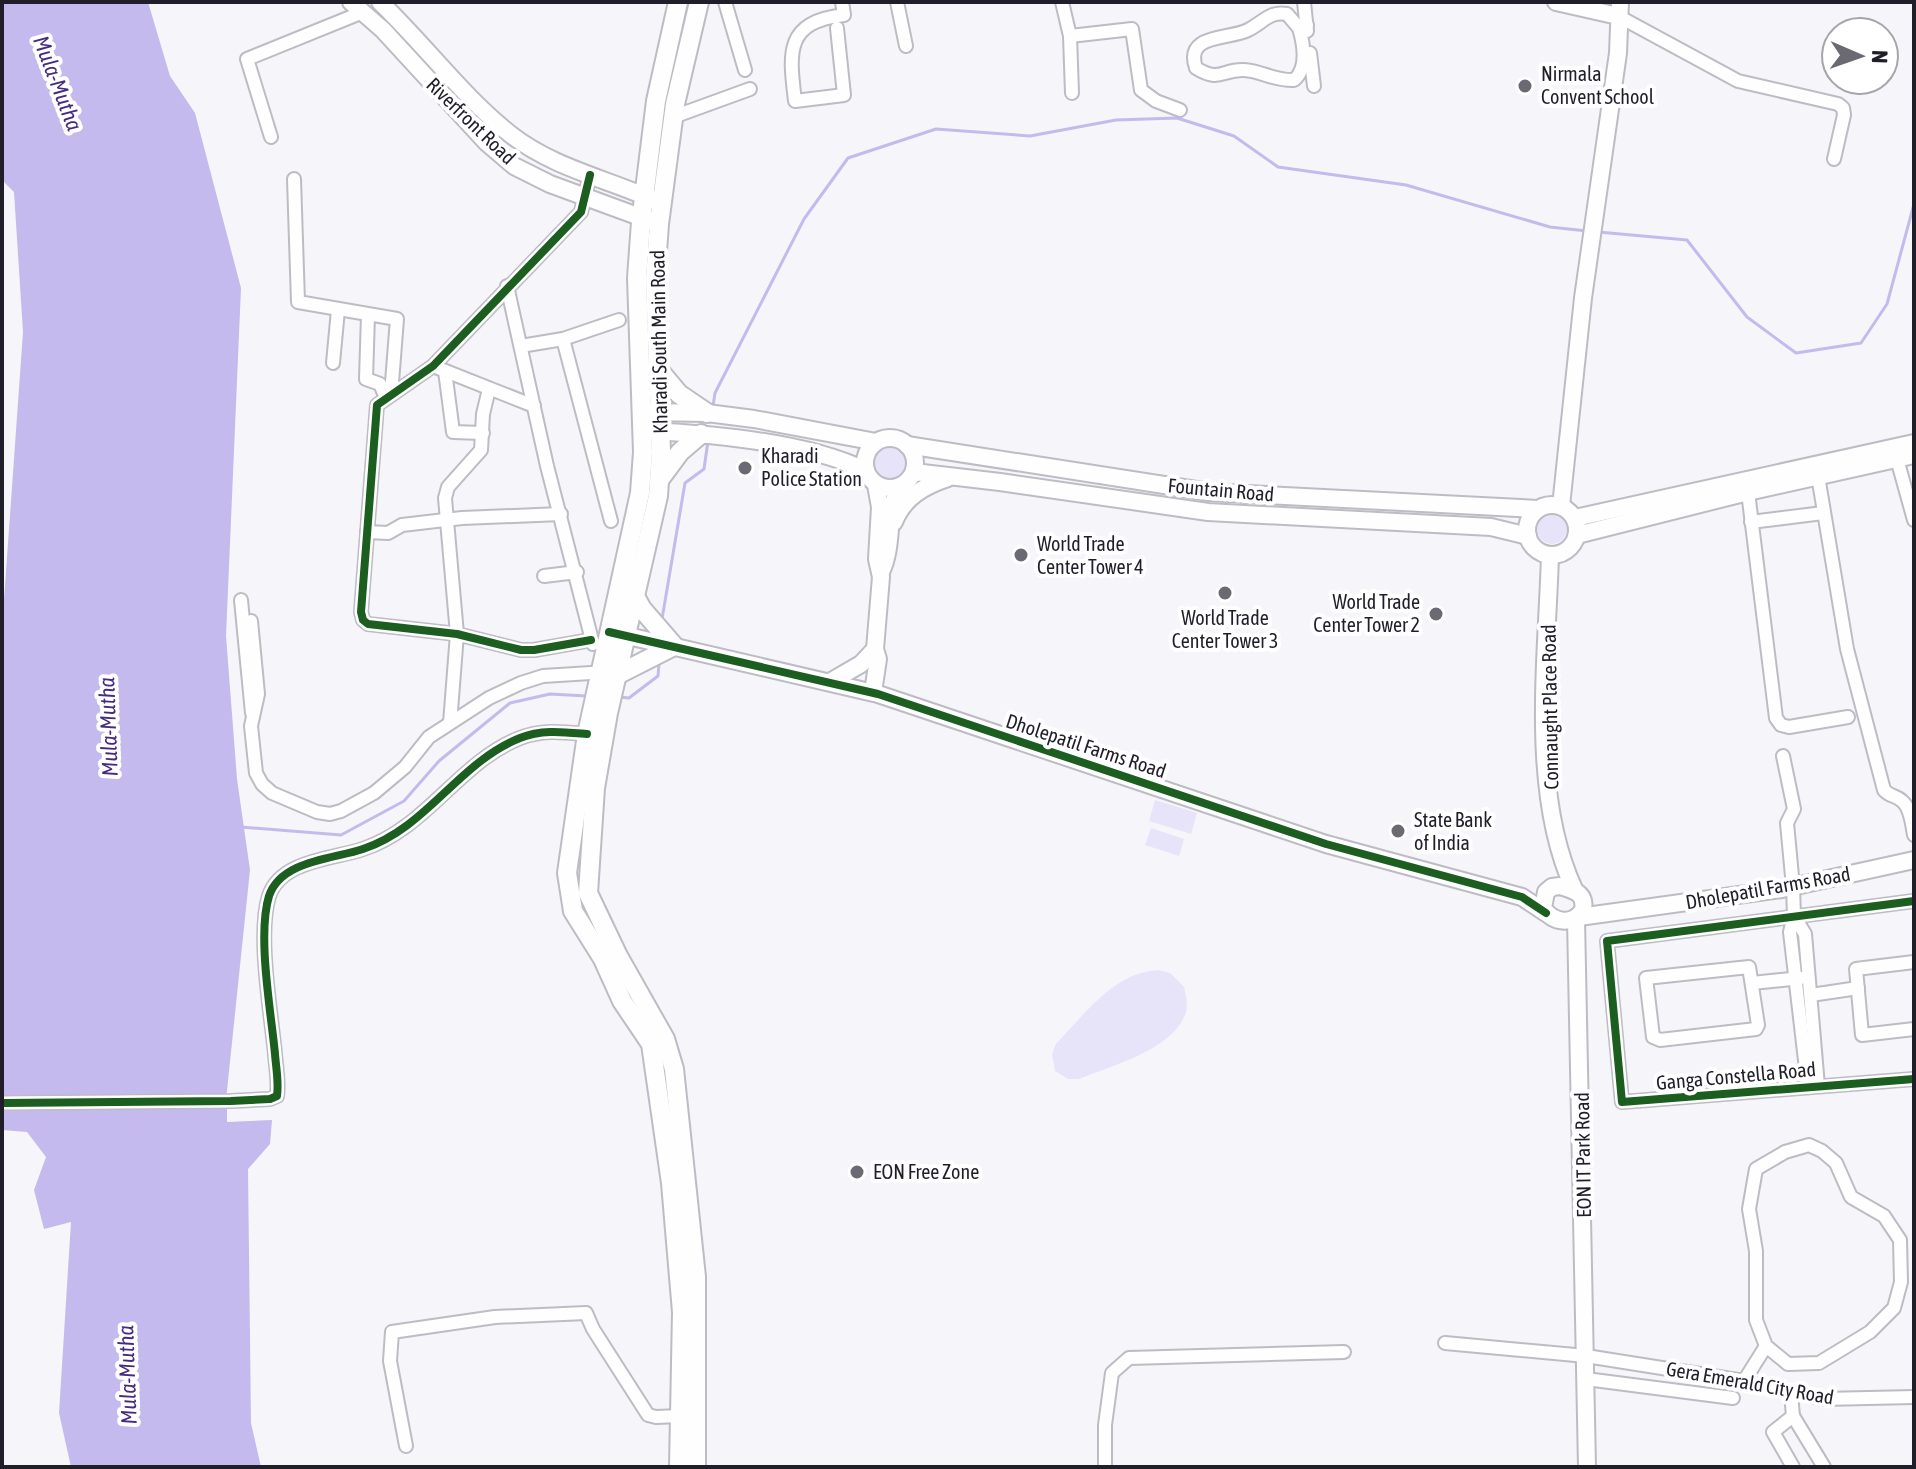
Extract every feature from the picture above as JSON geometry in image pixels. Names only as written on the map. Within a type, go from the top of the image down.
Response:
[{"type":"main road","name":"Kharadi South Main Road","points":[[608,639],[636,598],[651,538],[659,481],[637,290],[650,220],[656,101],[678,2]]},
{"type":"main road","name":"Kharadi South Main Road","points":[[652,199],[699,2]]},
{"type":"main road","name":"Kharadi South Main Road","points":[[650,220],[658,369],[650,412]]},
{"type":"main road","points":[[658,369],[679,394],[713,413]]},
{"type":"main road","name":"Kharadi South Main Road","points":[[608,639],[651,431]]},
{"type":"main road","points":[[659,481],[680,452],[709,435]]},
{"type":"main road","points":[[636,598],[674,646],[604,693],[587,734],[567,873],[573,911],[603,959],[622,1001],[651,1044],[671,1183],[698,1317],[696,1467]]},
{"type":"main road","points":[[608,639],[588,893],[618,956],[665,1039],[674,1069],[684,1243],[679,1467]]},
{"type":"street","name":"Riverfront Road","points":[[380,2],[475,102],[512,136],[564,165],[652,199]]},
{"type":"street","points":[[725,2],[745,70]]},
{"type":"street","points":[[837,28],[844,95],[795,101],[790,59],[797,39],[802,30],[815,21],[844,15],[842,2]]},
{"type":"street","points":[[897,2],[906,46]]},
{"type":"street","points":[[1062,2],[1070,36],[1072,93]]},
{"type":"street","points":[[1304,2],[1303,27],[1304,66],[1294,80],[1274,80],[1247,70],[1214,76],[1196,68],[1193,58],[1196,48],[1208,40],[1247,31],[1267,15],[1287,14],[1303,27],[1314,86]]},
{"type":"street","points":[[1556,2],[1619,9],[1738,81],[1838,104],[1843,108],[1844,115],[1834,159]]},
{"type":"street","name":"Riverfront Road","points":[[357,7],[487,143],[514,166],[550,184],[650,220]]},
{"type":"street","points":[[271,137],[247,59],[357,7]]},
{"type":"street","points":[[1576,527],[1561,506],[1583,298],[1618,53],[1619,9]]},
{"type":"street","points":[[1070,36],[1132,29],[1141,90],[1156,101],[1180,110]]},
{"type":"street","points":[[673,117],[750,89]]},
{"type":"street","points":[[507,286],[577,572],[608,639],[534,650],[457,634],[368,624],[361,612],[377,405],[439,368],[507,286],[581,212],[590,175]]},
{"type":"street","points":[[294,179],[298,302],[397,319],[389,396]]},
{"type":"street","points":[[333,363],[338,310]]},
{"type":"street","points":[[368,315],[366,379],[380,384],[389,396]]},
{"type":"street","points":[[521,346],[563,339],[619,320]]},
{"type":"street","points":[[563,339],[611,521]]},
{"type":"street","points":[[439,368],[534,406]]},
{"type":"street","points":[[439,368],[453,432],[483,433]]},
{"type":"street","points":[[450,723],[457,634],[445,498],[448,487],[481,450],[483,414],[489,389]]},
{"type":"street","name":"Fountain Road","points":[[650,412],[713,413],[876,442],[889,438],[907,445],[1209,492],[1538,509],[1549,504],[1561,506]]},
{"type":"street","points":[[651,431],[751,440],[839,459],[887,489],[899,487],[914,472],[914,457],[907,445]]},
{"type":"street","points":[[876,442],[867,453],[880,507],[877,559],[881,572]]},
{"type":"street","points":[[1576,527],[1914,443]]},
{"type":"street","points":[[1576,527],[1914,455]]},
{"type":"street","points":[[1897,459],[1914,520]]},
{"type":"street","name":"Fountain Road","points":[[914,472],[1208,512],[1491,527],[1528,536],[1535,548],[1550,555]]},
{"type":"street","points":[[891,531],[897,516],[911,497],[930,483],[952,476]]},
{"type":"street","points":[[1818,476],[1847,649],[1884,790],[1902,801],[1909,812],[1914,835]]},
{"type":"street","points":[[872,654],[881,572],[889,556],[893,505],[899,487]]},
{"type":"street","points":[[1748,492],[1776,718],[1781,725],[1789,727],[1848,717]]},
{"type":"street","points":[[1528,536],[1528,523],[1538,509]]},
{"type":"street","points":[[1751,522],[1823,513]]},
{"type":"street","points":[[367,532],[388,533],[402,525],[446,520],[561,514]]},
{"type":"street","points":[[1550,555],[1569,548],[1576,527]]},
{"type":"street","name":"Connaught Place Road","points":[[1550,555],[1548,780],[1560,859],[1577,892]]},
{"type":"street","points":[[544,576],[577,572]]},
{"type":"street","points":[[241,600],[253,716]]},
{"type":"street","points":[[251,621],[258,694],[251,744],[256,773],[272,793],[330,814],[341,811],[391,781],[429,737],[489,698],[521,683],[543,676],[604,693]]},
{"type":"street","name":"Dholepatil Farms Road","points":[[608,639],[674,646],[868,691],[1326,844],[1522,897],[1552,916]]},
{"type":"street","points":[[830,682],[872,654]]},
{"type":"street","points":[[868,691],[878,659],[872,654]]},
{"type":"street","points":[[2,1103],[270,1099],[277,1096],[265,936],[268,898],[272,890],[300,866],[361,850],[402,831],[472,770],[521,737],[555,731],[587,734]]},
{"type":"street","name":"Ganga Constella Road","points":[[1783,756],[1794,809],[1787,823],[1794,916],[1790,932],[1802,978],[1813,1086]]},
{"type":"street","name":"Connaught Place Road","points":[[1549,890],[1560,859]]},
{"type":"street","name":"Dholepatil Farms Road","points":[[1578,918],[1793,887],[1914,860]]},
{"type":"street","points":[[1552,916],[1569,921],[1578,918],[1584,905],[1577,892],[1549,890],[1542,903],[1578,954]]},
{"type":"street","name":"Dholepatil Farms Road","points":[[1522,897],[1549,890]]},
{"type":"street","name":"Dholepatil Farms Road","points":[[1577,892],[1621,910]]},
{"type":"street","name":"Ganga Constella Road","points":[[1914,901],[1607,941],[1622,1102],[1914,1079]]},
{"type":"street","name":"EON IT Park Road","points":[[1578,918],[1587,1467]]},
{"type":"street","points":[[1914,962],[1856,969],[1862,1035],[1914,1029]]},
{"type":"street","points":[[1749,967],[1752,983],[1756,1029],[1660,1040],[1653,1037],[1645,981],[1649,975],[1749,967]]},
{"type":"street","points":[[1752,983],[1802,978]]},
{"type":"street","name":"Ganga Constella Road","points":[[1802,978],[1811,995],[1813,1086]]},
{"type":"street","points":[[1811,995],[1858,988]]},
{"type":"street","points":[[1809,1145],[1836,1163],[1851,1197],[1884,1216],[1900,1240],[1901,1282],[1894,1308],[1870,1332],[1819,1363],[1788,1364],[1766,1346],[1756,1320],[1756,1251],[1749,1209],[1754,1178],[1756,1169],[1785,1152],[1809,1145]]},
{"type":"street","points":[[406,1446],[390,1361],[392,1332],[495,1317],[586,1313],[648,1415],[680,1416]]},
{"type":"street","name":"Gera Emerald City Road","points":[[1445,1343],[1586,1356],[1744,1381],[1823,1399],[1914,1397]]},
{"type":"street","points":[[1744,1381],[1766,1346]]},
{"type":"street","points":[[1105,1467],[1105,1425],[1112,1373],[1129,1358],[1344,1352]]},
{"type":"street","points":[[1696,1397],[1697,1374]]},
{"type":"street","points":[[1586,1379],[1696,1397],[1733,1398]]},
{"type":"street","points":[[1791,1394],[1793,1416],[1824,1467]]},
{"type":"street","points":[[1793,1416],[1773,1432],[1793,1467]]},
{"type":"shaded area","points":[[890,445],[902,450],[907,462],[902,474],[890,479],[878,474],[873,462],[878,450]]},
{"type":"shaded area","points":[[1552,514],[1558,515],[1566,523],[1566,535],[1558,543],[1552,544],[1546,543],[1538,535],[1537,529],[1538,523],[1546,515]]},
{"type":"shaded area","points":[[1155,800],[1197,813],[1191,834],[1149,821]]},
{"type":"shaded area","points":[[1151,828],[1184,839],[1179,856],[1145,845]]},
{"type":"shaded area","points":[[1158,970],[1170,973],[1184,987],[1186,996],[1186,1012],[1180,1025],[1169,1036],[1124,1062],[1079,1079],[1068,1079],[1055,1071],[1052,1054],[1056,1044],[1089,1008],[1127,979]]},
{"type":"water","name":"Mula-Mutha","points":[[2,2],[148,2],[170,76],[195,113],[241,288],[226,636],[237,779],[250,870],[226,1100],[2,1104],[2,628],[23,332],[14,192],[2,180]]},
{"type":"water","name":"Mula-Mutha","points":[[227,1103],[227,1122],[272,1120],[270,1144],[248,1169],[251,1423],[261,1467],[71,1467],[59,1413],[71,1222],[44,1229],[34,1190],[46,1157],[27,1132],[2,1130],[2,1111]]},
{"type":"waterway","points":[[713,406],[715,393],[804,219],[848,158],[936,129],[1030,136],[1116,120],[1177,118],[1234,136],[1278,167],[1406,185],[1550,227],[1587,231]]},
{"type":"waterway","points":[[1598,232],[1687,240],[1747,317],[1796,353],[1861,343],[1887,304],[1914,204]]},
{"type":"waterway","points":[[662,619],[685,483],[704,469],[708,441]]},
{"type":"waterway","points":[[619,697],[629,698],[658,676],[659,663]]},
{"type":"waterway","points":[[240,827],[341,835],[404,801],[439,761],[510,703],[550,694],[587,696]]},
{"type":"cycle path","points":[[590,175],[581,212],[433,366],[377,405],[361,612],[368,624],[457,634],[521,650],[591,640]]},
{"type":"cycle path","points":[[609,632],[878,694],[1326,844],[1522,897],[1546,913]]},
{"type":"cycle path","points":[[2,1103],[231,1101],[277,1096],[264,931],[269,896],[275,884],[296,868],[363,849],[386,839],[425,811],[479,763],[520,738],[545,732],[587,734]]},
{"type":"cycle path","points":[[1914,901],[1607,941],[1622,1102],[1914,1079]]},
{"type":"place","name":"Nirmala Convent School","points":[[1525,86]]},
{"type":"place","name":"Kharadi Police Station","points":[[745,468]]},
{"type":"place","name":"World Trade Center Tower 4","points":[[1021,555]]},
{"type":"place","name":"World Trade Center Tower 3","points":[[1225,593]]},
{"type":"place","name":"World Trade Center Tower 2","points":[[1436,614]]},
{"type":"place","name":"State Bank of India","points":[[1398,831]]},
{"type":"place","name":"EON Free Zone","points":[[857,1172]]}]
